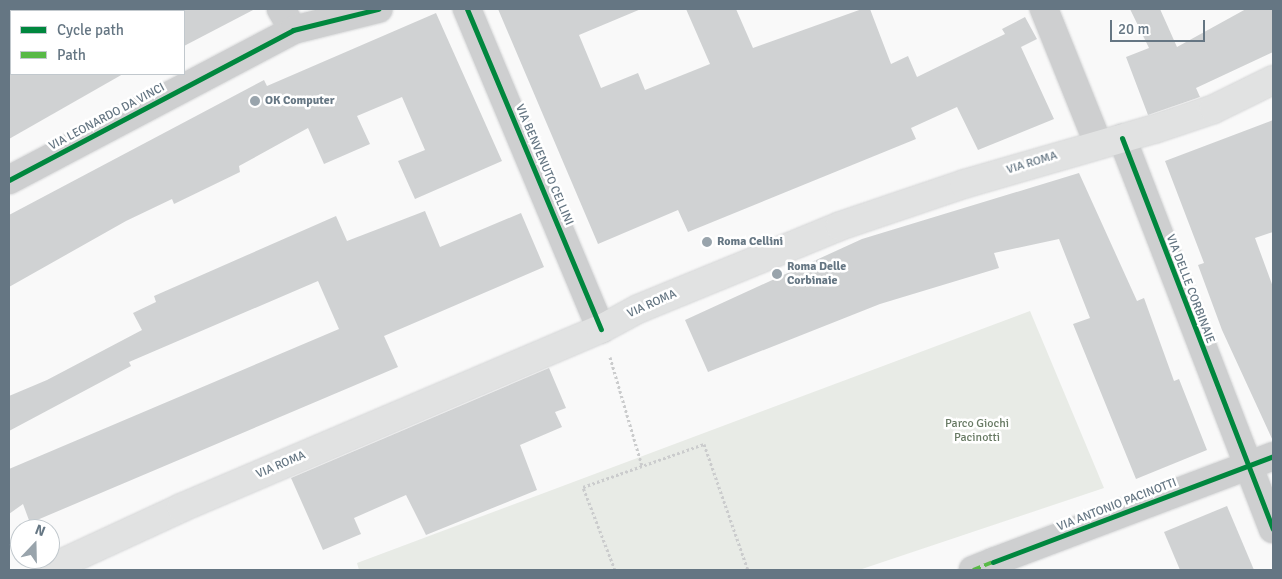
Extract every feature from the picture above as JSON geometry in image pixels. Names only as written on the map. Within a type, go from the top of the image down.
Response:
[{"type":"main road","name":"VIA ROMA","points":[[47,570],[181,508],[601,329],[638,309],[840,226],[920,198],[1214,109],[1273,80]]},
{"type":"street","name":"VIA LEONARDO DA VINCI","points":[[9,180],[287,19],[378,9]]},
{"type":"street","name":"VIA BENVENUTO CELLINI","points":[[466,9],[601,329]]},
{"type":"street","name":"VIA DELLE CORBINAIE","points":[[1044,9],[1110,141],[1273,529]]},
{"type":"street","name":"VIA ANTONIO PACINOTTI","points":[[983,566],[1273,456]]},
{"type":"path","points":[[601,329],[642,466]]},
{"type":"path","points":[[615,570],[583,487],[704,444],[748,570]]},
{"type":"green space","name":"Parco Giochi Pacinotti","points":[[1030,311],[1104,488],[859,570],[359,570],[357,563]]},
{"type":"building","points":[[184,9],[255,9],[185,45]]},
{"type":"building","points":[[498,9],[641,9],[579,35],[601,88],[638,73],[645,90],[710,64],[686,9],[736,9],[753,48],[862,9],[870,9],[891,64],[908,56],[917,77],[1005,34],[1002,29],[1025,17],[1037,39],[1021,47],[1054,119],[978,150],[957,107],[911,128],[916,139],[688,232],[678,210],[598,244]]},
{"type":"building","points":[[1130,9],[1160,9],[1177,47],[1246,9],[1273,9],[1273,52],[1196,88],[1200,97],[1148,115],[1126,57],[1149,48]]},
{"type":"building","points":[[436,13],[502,161],[415,199],[398,161],[425,150],[402,97],[357,116],[370,144],[324,164],[308,128],[239,166],[240,172],[174,204],[172,199],[126,221],[9,287],[9,215],[264,80],[267,86]]},
{"type":"building","points":[[9,74],[121,75],[9,139]]},
{"type":"building","points":[[1273,120],[1273,232],[1255,238],[1273,287],[1273,441],[1222,330],[1198,265],[1204,263],[1165,161]]},
{"type":"building","points":[[1079,173],[1137,301],[1144,298],[1174,381],[1179,379],[1207,450],[1136,479],[1073,324],[1090,318],[1059,239],[994,253],[999,268],[880,304],[708,372],[685,320],[862,239]]},
{"type":"building","points":[[425,211],[440,247],[521,213],[544,267],[384,336],[398,367],[39,519],[29,519],[23,504],[9,514],[9,469],[339,329],[318,281],[129,362],[131,366],[9,431],[9,396],[47,380],[142,330],[133,313],[156,302],[154,296],[336,216],[347,241]]},
{"type":"building","points":[[549,368],[566,408],[555,412],[562,427],[520,445],[537,490],[426,535],[406,495],[354,518],[361,534],[323,550],[291,478]]},
{"type":"building","points":[[1227,506],[1254,570],[1180,570],[1164,532]]},
{"type":"marked path","points":[[973,570],[993,562]]},
{"type":"cycle path","points":[[9,180],[293,30],[378,9]]},
{"type":"cycle path","points":[[467,9],[601,329]]},
{"type":"cycle path","points":[[1122,138],[1273,529]]},
{"type":"cycle path","points":[[993,562],[1273,456]]},
{"type":"place","name":"OK Computer","points":[[255,101]]},
{"type":"place","name":"Roma Cellini","points":[[707,242]]},
{"type":"place","name":"Roma Delle Corbinaie","points":[[777,274]]}]
